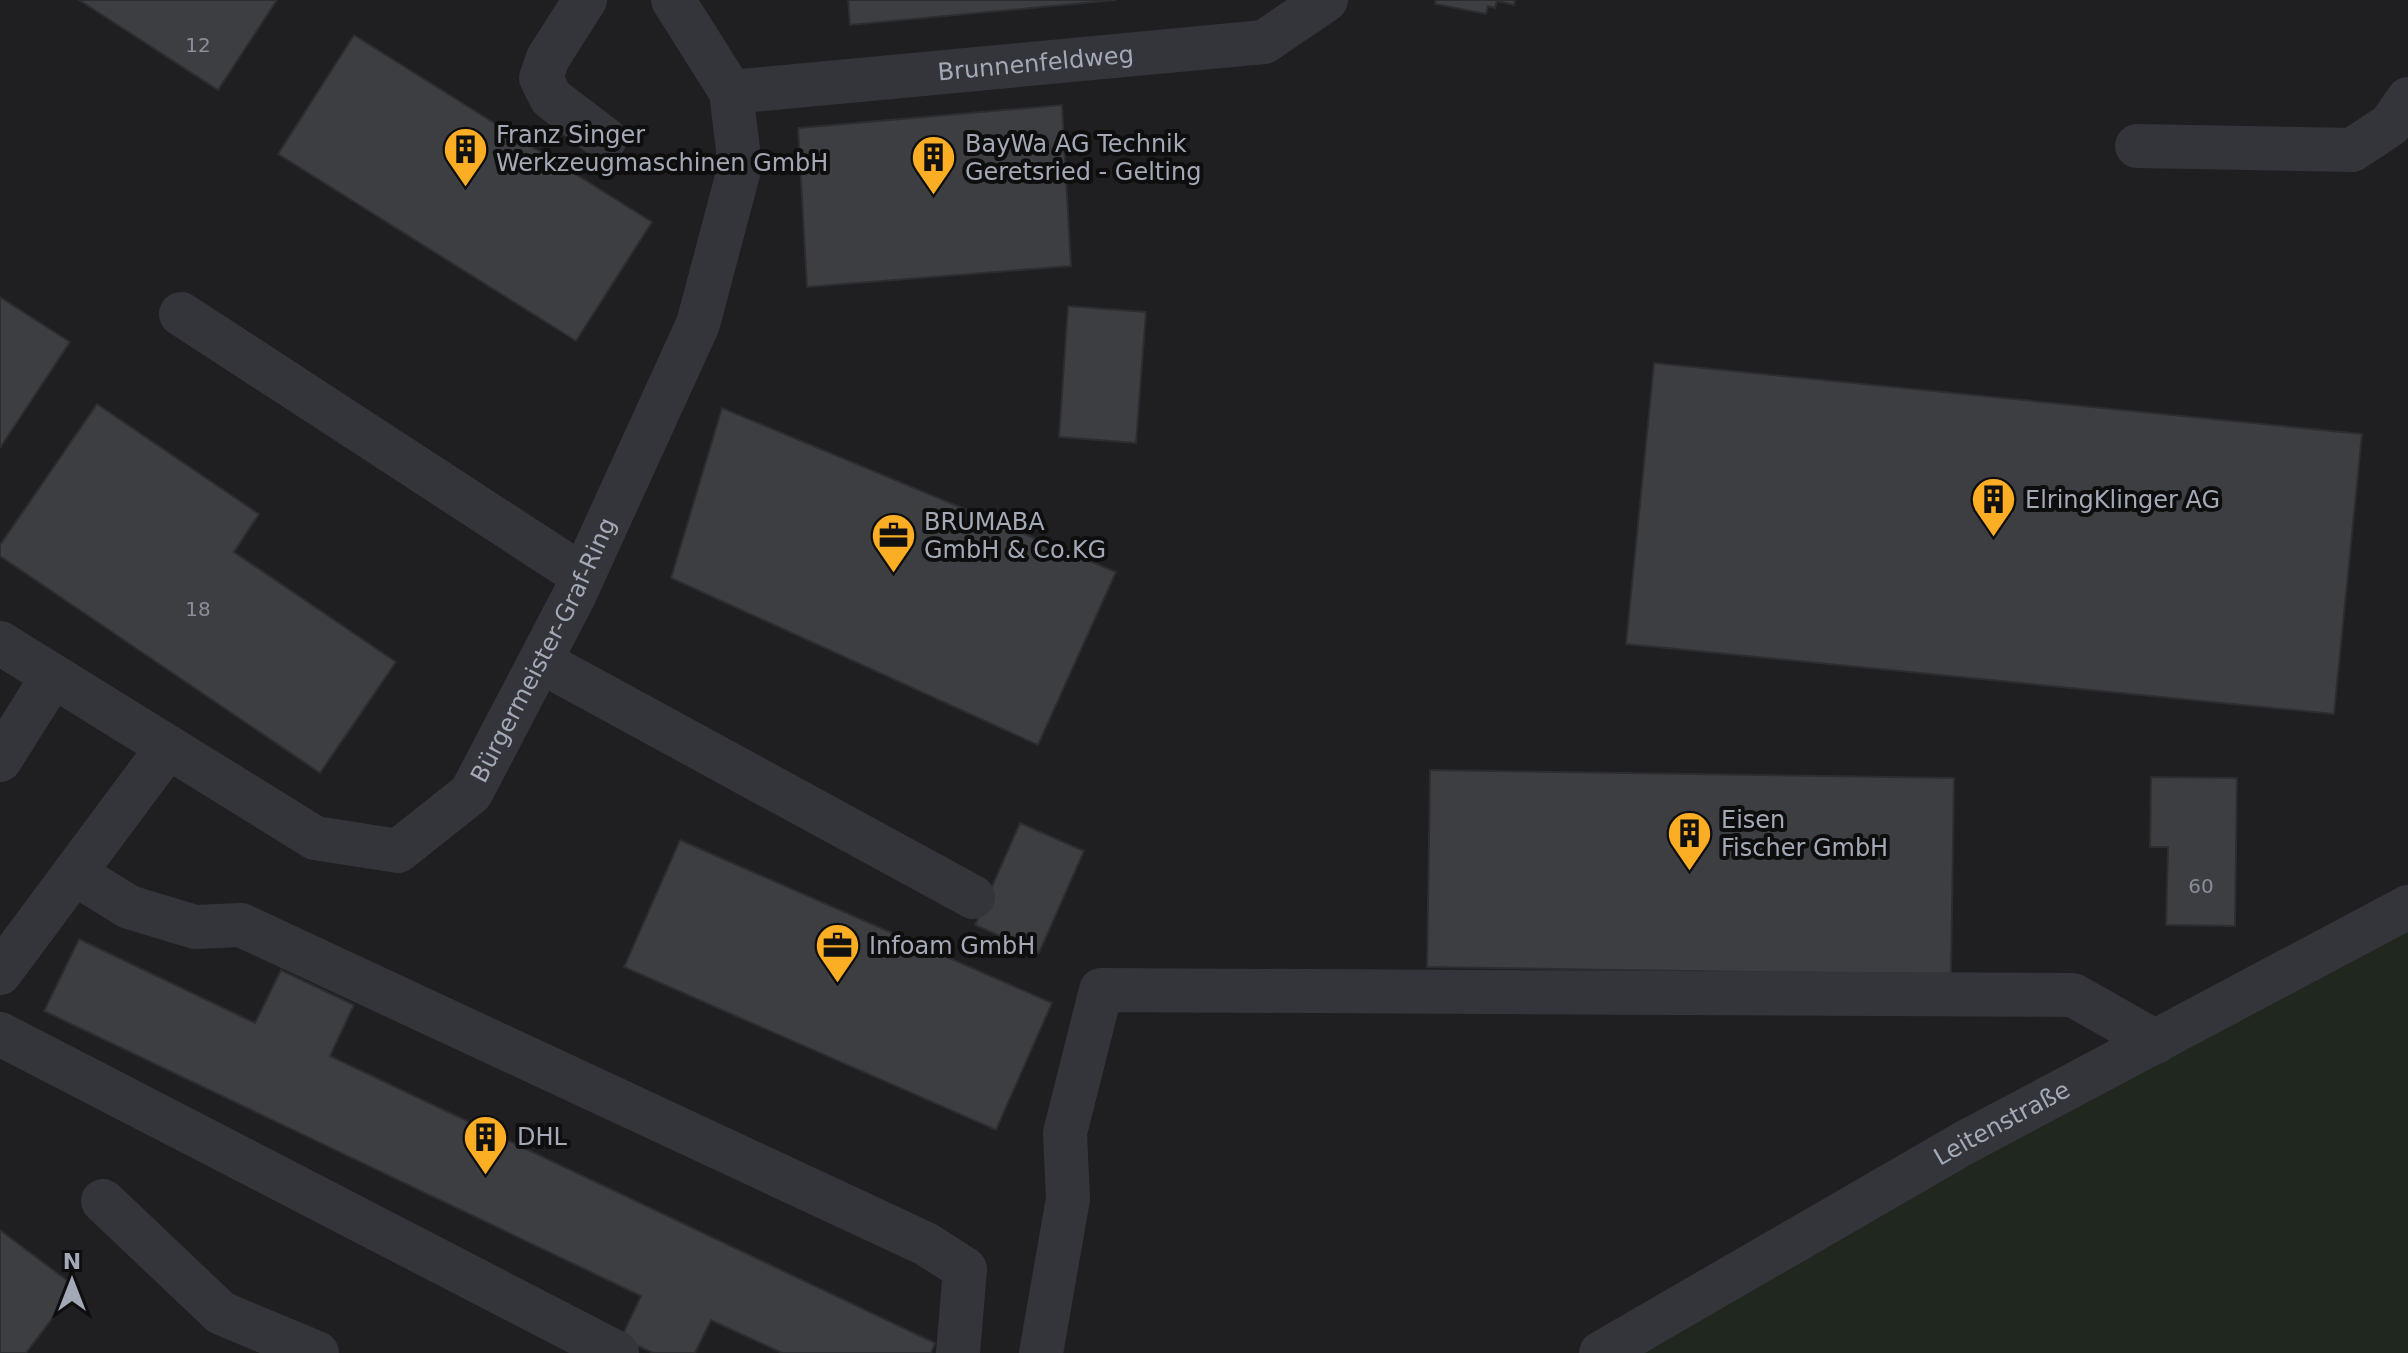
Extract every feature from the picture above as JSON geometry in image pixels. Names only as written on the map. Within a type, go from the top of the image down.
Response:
[{"type":"street","points":[[585,0],[548,58],[541,78],[551,98],[605,139]]},
{"type":"street","name":"Bürgermeister-Graf-Ring","points":[[0,643],[315,838],[398,851],[471,793],[583,576],[698,324],[740,166],[731,92],[673,0]]},
{"type":"street","name":"Brunnenfeldweg","points":[[731,92],[1264,42],[1326,0]]},
{"type":"street","points":[[2137,146],[2352,150],[2390,125],[2408,99]]},
{"type":"street","points":[[181,314],[583,576]]},
{"type":"street","points":[[540,661],[973,897]]},
{"type":"street","points":[[0,760],[53,676]]},
{"type":"street","points":[[0,973],[168,747]]},
{"type":"street","points":[[74,873],[129,907],[195,927],[241,925],[926,1244],[965,1269],[958,1353]]},
{"type":"street","name":"Leitenstraße","points":[[1601,1353],[1964,1143],[2408,907]]},
{"type":"street","points":[[1041,1353],[1068,1199],[1065,1133],[1101,990],[2073,995],[2156,1042]]},
{"type":"street","points":[[0,1034],[617,1353]]},
{"type":"street","points":[[103,1201],[221,1313],[317,1353]]},
{"type":"shaded area","points":[[0,0],[2408,0],[2408,907],[1601,1353],[0,1353]]},
{"type":"shaded area","points":[[2408,907],[2408,1353],[1601,1353]]},
{"type":"building","points":[[79,0],[277,0],[218,90]]},
{"type":"building","points":[[848,0],[1116,0],[850,25]]},
{"type":"building","points":[[1436,0],[1515,0],[1514,5],[1497,1],[1495,8],[1488,6],[1486,14],[1435,4]]},
{"type":"building","name":"Franz Singer Werkzeugmaschinen GmbH","points":[[354,35],[652,222],[576,341],[278,154]]},
{"type":"building","name":"BayWa AG Technik Geretsried - Gelting","points":[[1062,105],[1071,266],[807,287],[798,128]]},
{"type":"building","points":[[0,297],[70,342],[0,448]]},
{"type":"building","points":[[1068,306],[1146,312],[1136,443],[1059,437]]},
{"type":"building","name":"ElringKlinger AG","points":[[1654,363],[2362,434],[2334,714],[1626,644]]},
{"type":"building","points":[[97,404],[259,514],[234,552],[396,662],[320,773],[0,556],[0,545]]},
{"type":"building","name":"BRUMABA GmbH & Co.KG","points":[[722,408],[1116,572],[1038,745],[671,578]]},
{"type":"building","name":"Eisen Fischer GmbH","points":[[1430,770],[1954,778],[1951,975],[1427,967]]},
{"type":"building","points":[[2151,777],[2237,778],[2235,926],[2166,925],[2168,847],[2150,847]]},
{"type":"building","points":[[1020,823],[1084,851],[1039,953],[975,925]]},
{"type":"building","name":"Infoam GmbH","points":[[680,840],[1052,1003],[996,1130],[624,967]]},
{"type":"building","name":"DHL","points":[[79,939],[255,1023],[281,970],[354,1005],[330,1056],[935,1343],[931,1353],[782,1353],[711,1320],[695,1353],[653,1353],[621,1338],[641,1296],[44,1011]]},
{"type":"building","points":[[0,1230],[76,1287],[26,1353],[0,1353]]},
{"type":"place","name":"Franz Singer Werkzeugmaschinen GmbH","points":[[465,188]]},
{"type":"place","name":"BayWa AG Technik Geretsried - Gelting","points":[[934,197]]},
{"type":"place","name":"ElringKlinger AG","points":[[1994,539]]},
{"type":"place","name":"BRUMABA GmbH & Co.KG","points":[[893,575]]},
{"type":"place","name":"Eisen Fischer GmbH","points":[[1690,873]]},
{"type":"place","name":"Infoam GmbH","points":[[838,985]]},
{"type":"place","name":"DHL","points":[[486,1176]]}]
